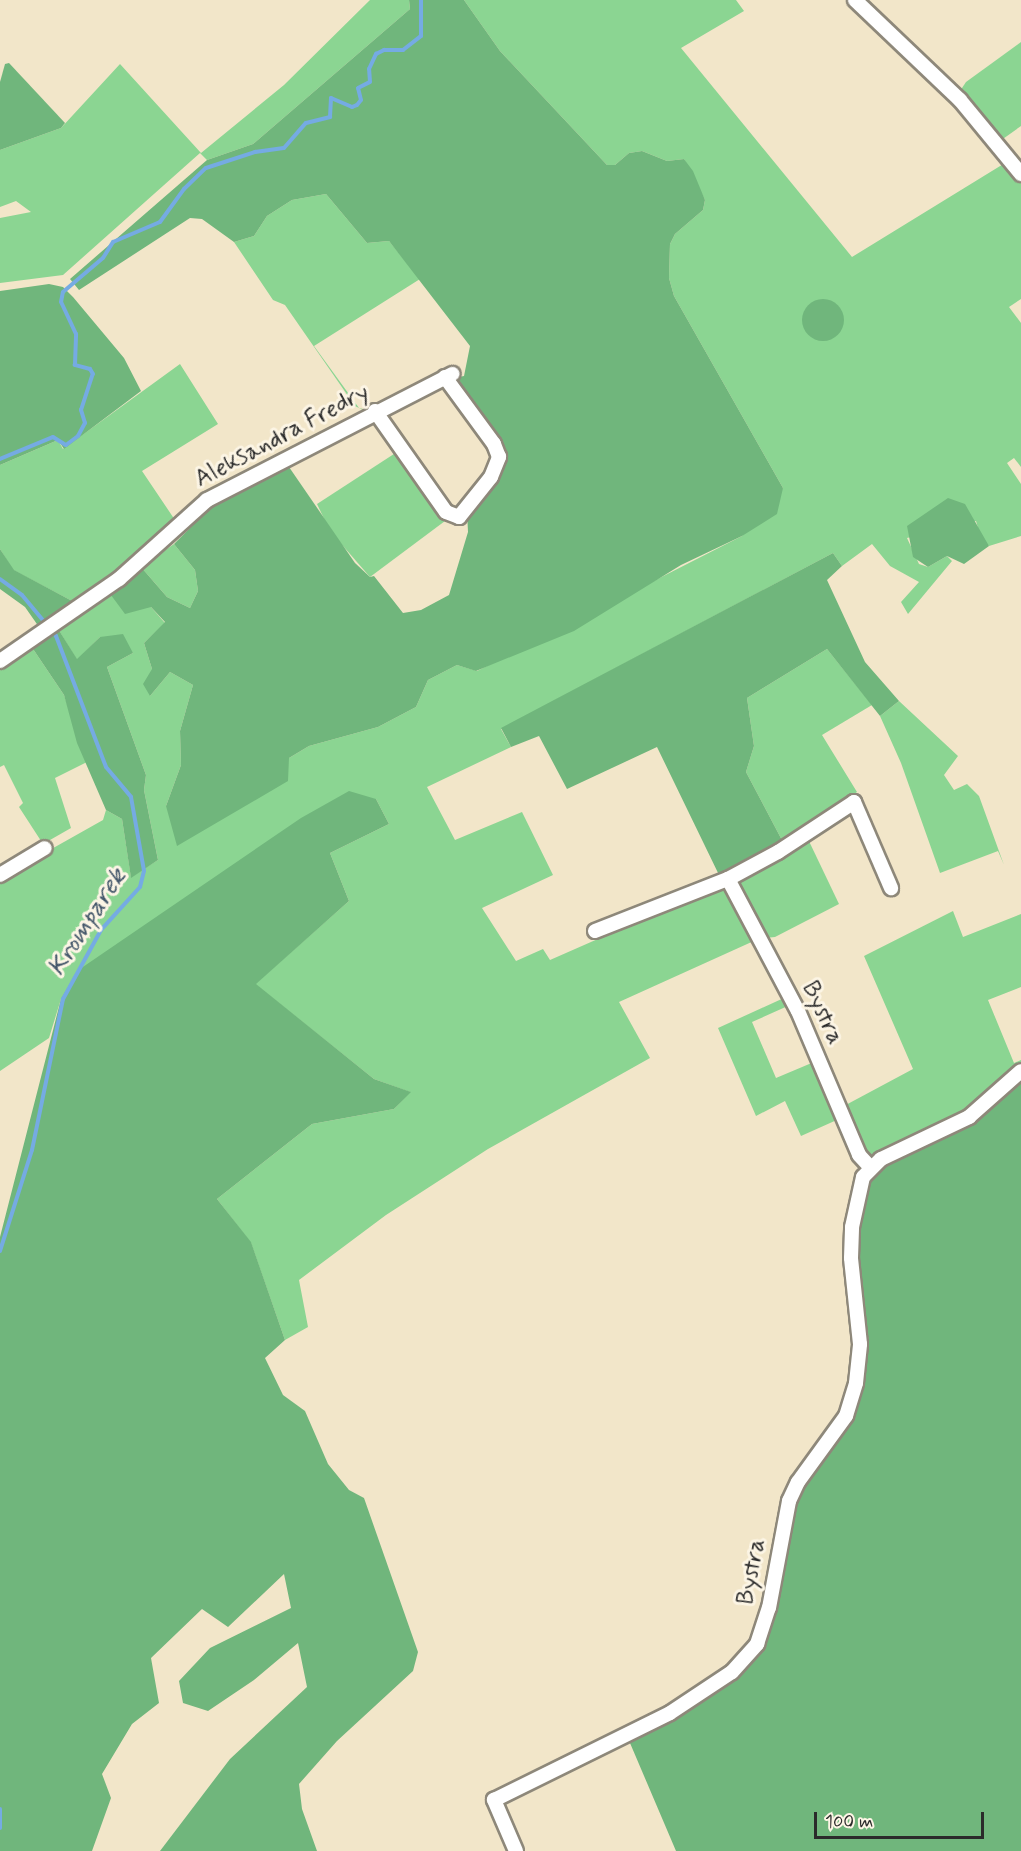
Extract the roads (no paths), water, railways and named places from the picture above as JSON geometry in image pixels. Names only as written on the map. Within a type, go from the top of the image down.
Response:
[{"type":"street","points":[[855,0],[952,92],[1021,174]]},
{"type":"street","name":"Aleksandra Fredry","points":[[0,661],[119,579],[207,500],[375,411],[449,376],[494,444],[499,457],[491,477],[459,517],[446,512],[375,411]]},
{"type":"street","points":[[595,931],[728,879],[854,802],[891,888]]},
{"type":"street","points":[[0,875],[45,848]]},
{"type":"street","name":"Bystra","points":[[516,1851],[494,1800],[670,1713],[732,1672],[757,1644],[769,1608],[789,1501],[798,1482],[846,1416],[854,1391],[860,1344],[852,1286],[852,1227],[860,1183],[870,1167],[859,1155],[798,1011],[728,879]]},
{"type":"street","points":[[870,1167],[969,1117],[1021,1071]]},
{"type":"waterway","points":[[0,459],[53,437],[66,445],[78,436],[85,423],[81,410],[93,374],[90,369],[75,365],[76,334],[61,302],[63,292],[103,258],[113,242],[160,222],[184,189],[206,168],[255,152],[284,148],[306,123],[330,117],[331,98],[352,107],[357,105],[361,100],[358,88],[370,82],[369,69],[376,54],[384,50],[403,50],[421,36],[421,0]]},
{"type":"waterway","name":"Kromparek","points":[[0,579],[22,595],[56,636],[106,767],[131,797],[144,871],[140,887],[101,930],[63,999],[32,1150],[0,1251]]},
{"type":"waterway","name":"Kromparek","points":[[0,1809],[0,1828]]}]
